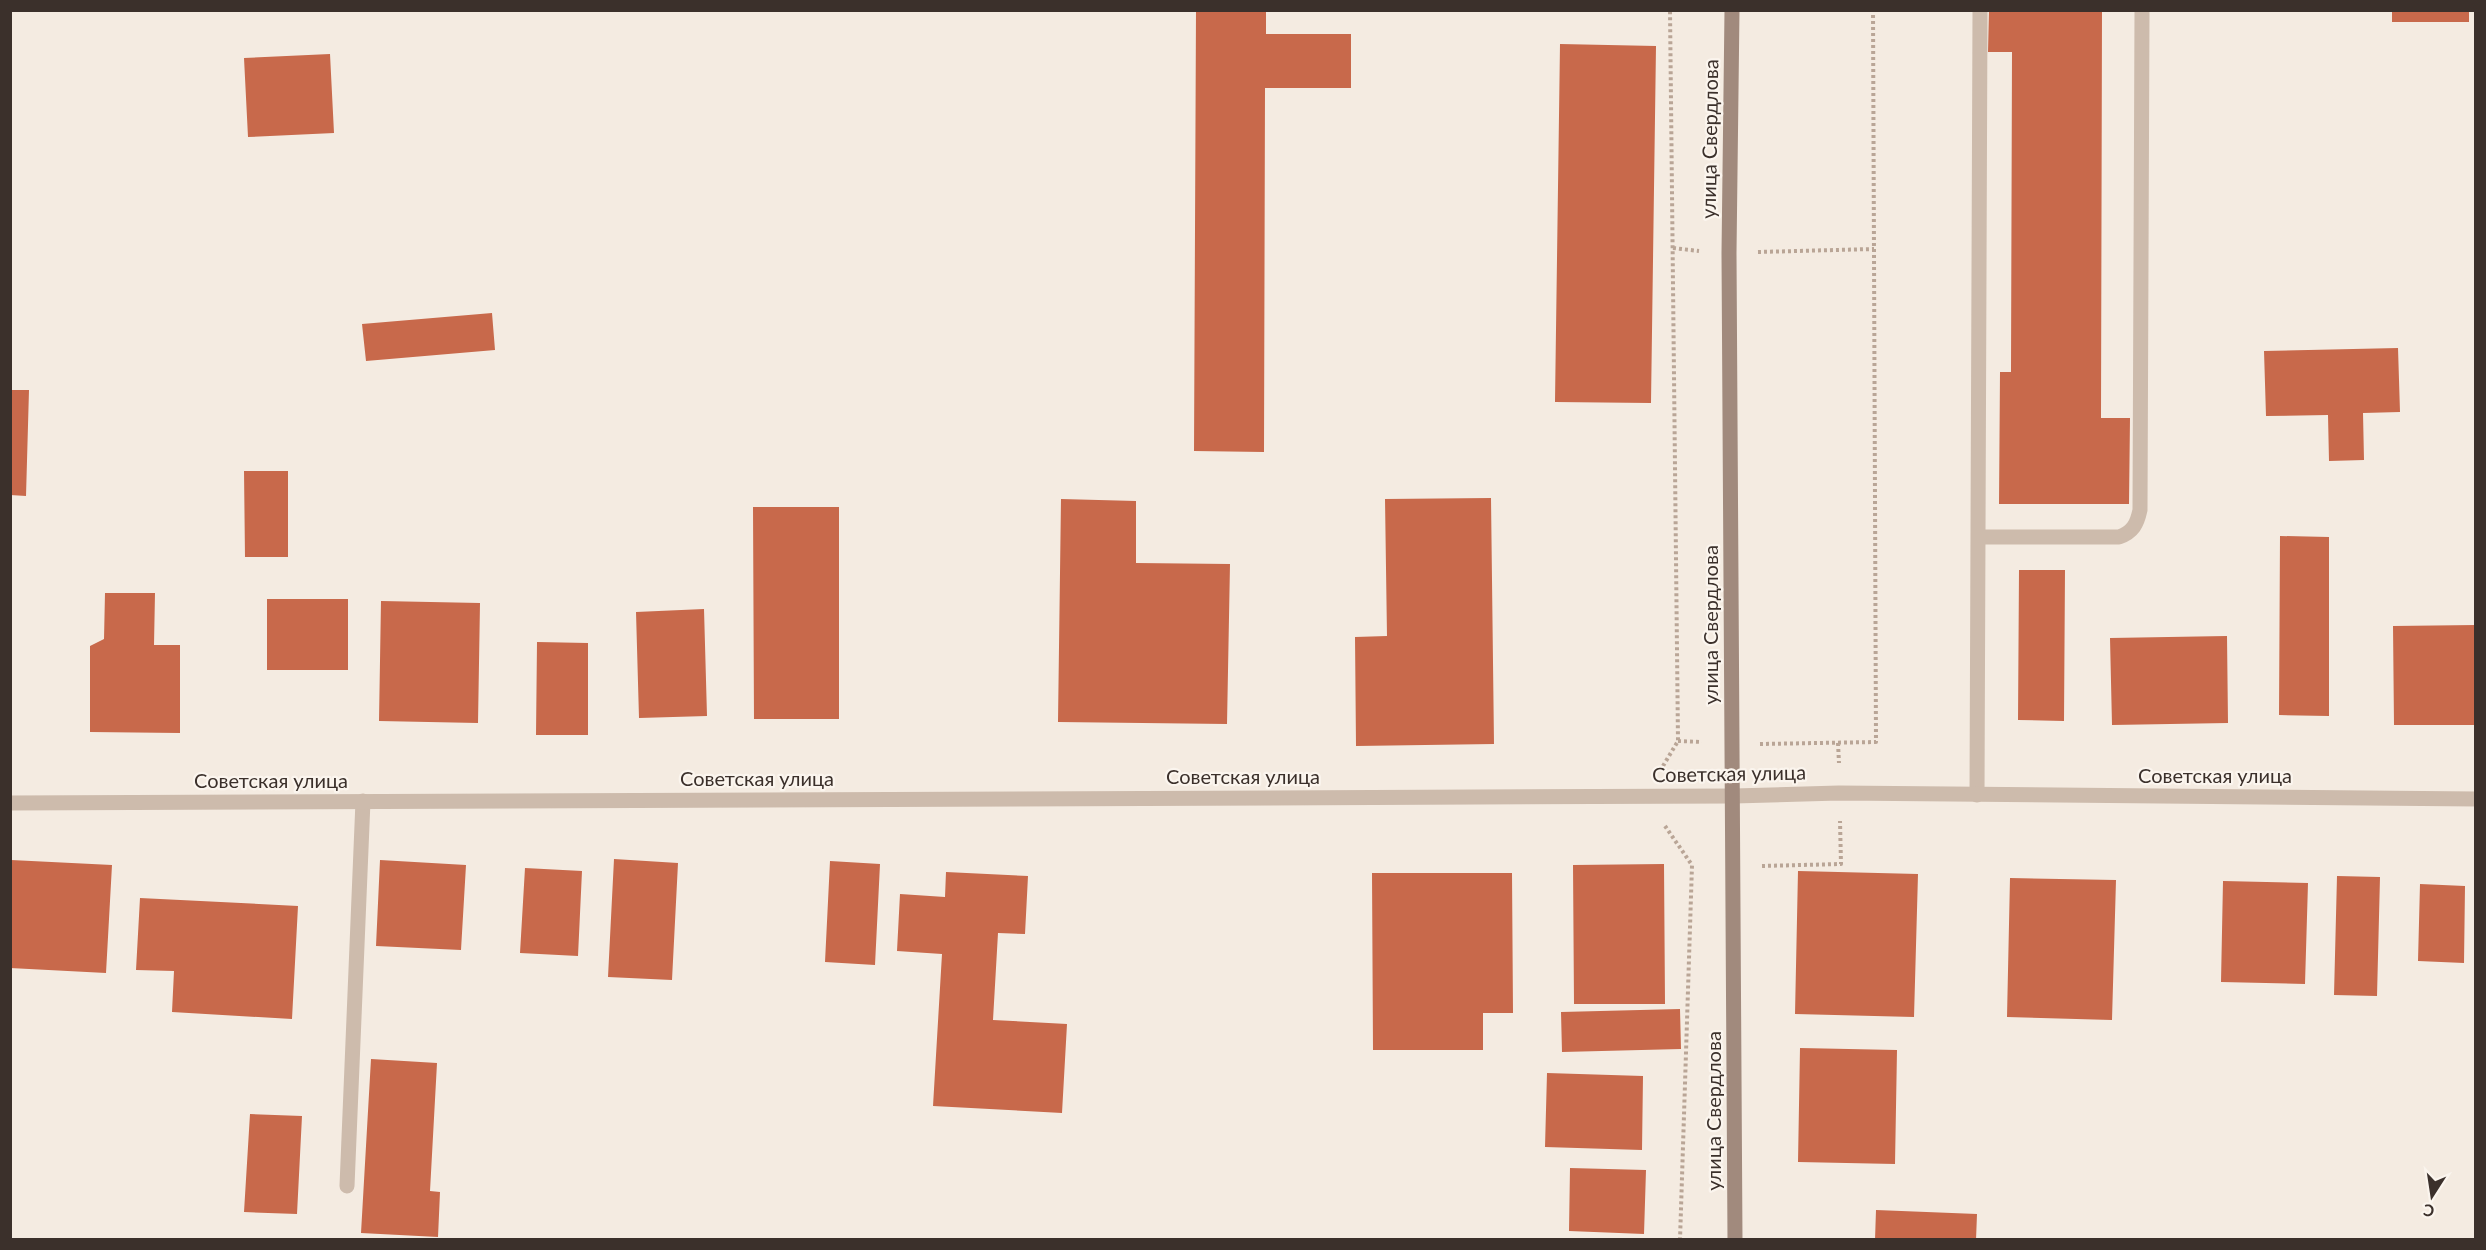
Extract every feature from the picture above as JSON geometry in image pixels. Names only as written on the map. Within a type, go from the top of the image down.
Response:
[{"type":"main road","name":"улица Свердлова","points":[[1732,10],[1729,253],[1736,1239]]},
{"type":"street","points":[[1977,795],[1980,10]]},
{"type":"street","points":[[1978,537],[2118,537],[2128,533],[2137,522],[2140,510],[2142,10]]},
{"type":"street","name":"Советская улица","points":[[10,803],[1734,796],[1839,793],[2475,799]]},
{"type":"street","points":[[347,1186],[363,801]]},
{"type":"path","points":[[1670,10],[1678,741],[1645,796],[1692,865],[1680,1239]]},
{"type":"path","points":[[1678,741],[1733,744],[1876,742],[1873,10]]},
{"type":"path","points":[[1673,248],[1729,253],[1874,249]]},
{"type":"path","points":[[1692,865],[1840,864],[1839,793]]},
{"type":"building","points":[[1196,10],[1266,10],[1266,34],[1351,34],[1351,88],[1265,88],[1264,452],[1194,451]]},
{"type":"building","points":[[1989,10],[2102,10],[2101,418],[2130,418],[2129,504],[1999,504],[2000,372],[2011,372],[2012,52],[1988,52]]},
{"type":"building","points":[[2392,10],[2469,10],[2469,22],[2392,22]]},
{"type":"building","points":[[1560,44],[1656,46],[1651,403],[1555,402]]},
{"type":"building","points":[[330,54],[334,133],[248,137],[244,58]]},
{"type":"building","points":[[492,313],[495,350],[366,361],[362,324]]},
{"type":"building","points":[[2398,348],[2400,412],[2363,413],[2364,460],[2329,461],[2328,415],[2266,416],[2264,351]]},
{"type":"building","points":[[10,390],[29,390],[26,496],[10,495]]},
{"type":"building","points":[[244,471],[288,471],[288,557],[245,557]]},
{"type":"building","points":[[1491,498],[1494,744],[1356,746],[1355,637],[1387,636],[1385,499]]},
{"type":"building","points":[[1061,499],[1136,501],[1136,563],[1230,564],[1227,724],[1058,722]]},
{"type":"building","points":[[753,507],[839,507],[839,719],[754,719]]},
{"type":"building","points":[[2280,536],[2329,537],[2329,716],[2279,715]]},
{"type":"building","points":[[2019,570],[2065,570],[2064,721],[2018,720]]},
{"type":"building","points":[[105,593],[155,593],[154,645],[180,645],[180,733],[90,732],[90,646],[104,639]]},
{"type":"building","points":[[267,599],[348,599],[348,670],[267,670]]},
{"type":"building","points":[[381,601],[480,603],[478,723],[379,721]]},
{"type":"building","points":[[704,609],[707,716],[639,718],[636,612]]},
{"type":"building","points":[[2476,625],[2476,725],[2394,725],[2393,626]]},
{"type":"building","points":[[2227,636],[2228,723],[2112,725],[2110,638]]},
{"type":"building","points":[[537,642],[588,643],[588,735],[536,735]]},
{"type":"building","points":[[614,859],[678,863],[672,980],[608,977]]},
{"type":"building","points":[[11,860],[112,865],[106,973],[10,968]]},
{"type":"building","points":[[380,860],[466,865],[461,950],[376,946]]},
{"type":"building","points":[[830,861],[880,864],[875,965],[825,962]]},
{"type":"building","points":[[1664,864],[1665,1004],[1574,1004],[1573,865]]},
{"type":"building","points":[[525,868],[582,871],[578,956],[520,953]]},
{"type":"building","points":[[1798,871],[1918,874],[1914,1017],[1795,1014]]},
{"type":"building","points":[[946,872],[1028,876],[1025,934],[998,933],[993,1020],[1067,1024],[1062,1113],[933,1106],[942,954],[897,951],[900,894],[945,897]]},
{"type":"building","points":[[1372,873],[1512,873],[1513,1013],[1483,1013],[1483,1050],[1373,1050]]},
{"type":"building","points":[[2337,876],[2380,877],[2377,996],[2334,995]]},
{"type":"building","points":[[2010,878],[2116,880],[2112,1020],[2007,1017]]},
{"type":"building","points":[[2223,881],[2308,883],[2305,984],[2221,982]]},
{"type":"building","points":[[2420,884],[2465,886],[2464,963],[2418,961]]},
{"type":"building","points":[[140,898],[298,906],[292,1019],[172,1012],[174,971],[136,970]]},
{"type":"building","points":[[1680,1009],[1681,1049],[1562,1052],[1561,1012]]},
{"type":"building","points":[[1800,1048],[1897,1050],[1895,1164],[1798,1162]]},
{"type":"building","points":[[371,1059],[437,1063],[430,1191],[440,1192],[438,1237],[361,1233]]},
{"type":"building","points":[[1547,1073],[1643,1076],[1642,1150],[1545,1147]]},
{"type":"building","points":[[250,1114],[302,1116],[297,1214],[244,1212]]},
{"type":"building","points":[[1570,1168],[1646,1170],[1644,1234],[1569,1231]]},
{"type":"building","points":[[1876,1210],[1977,1214],[1976,1240],[1875,1240]]}]
